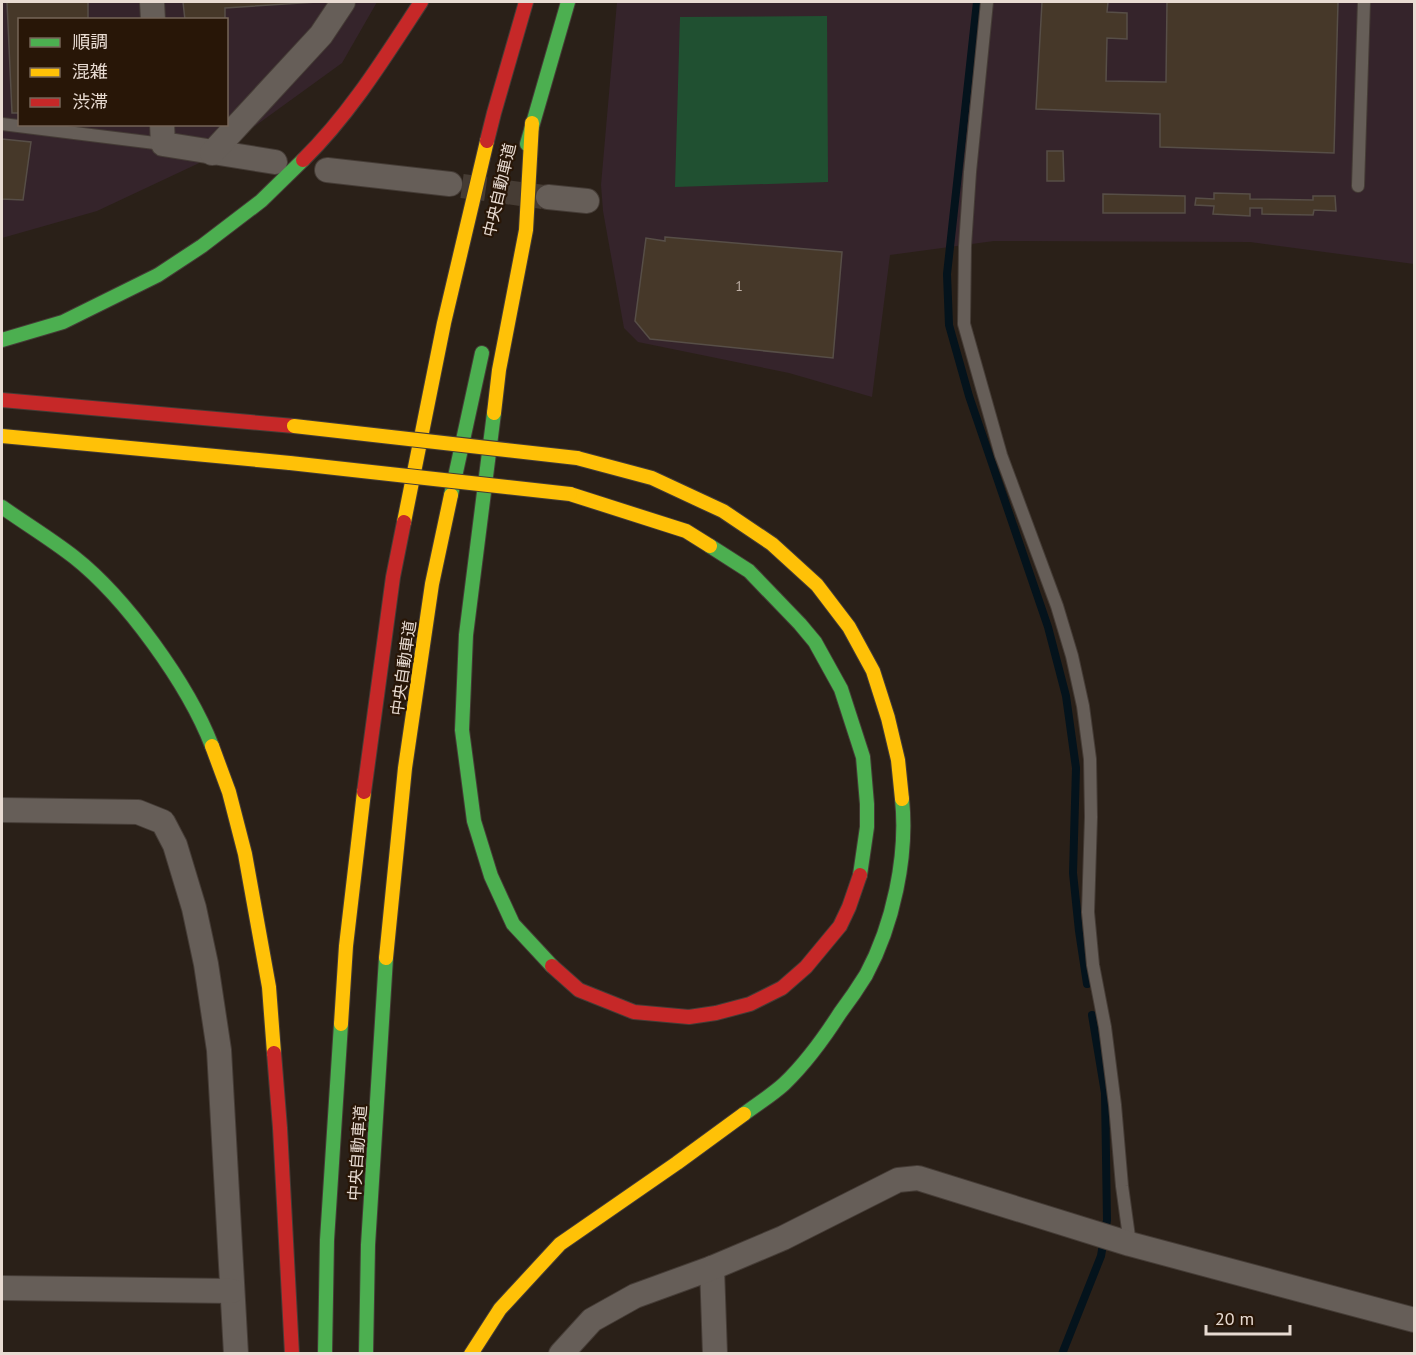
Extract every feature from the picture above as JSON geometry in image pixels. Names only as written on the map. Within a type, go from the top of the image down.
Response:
[{"type":"highway","points":[[2,340],[63,322],[158,275],[202,246],[261,201],[320,143],[371,78],[421,2]]},
{"type":"highway","name":"中央自動車道","points":[[325,1353],[327,1240],[346,946],[367,764],[393,577],[444,323],[495,113],[526,2]]},
{"type":"highway","name":"中央自動車道","points":[[514,195],[532,123],[568,2]]},
{"type":"highway","points":[[2,436],[290,463],[570,494],[686,531],[749,571],[815,642],[841,689],[863,757],[867,804],[867,827],[859,879],[849,908],[840,926],[806,967],[782,988],[750,1004],[689,1017],[634,1012],[579,990],[556,970],[513,924],[491,876],[474,820],[462,730],[466,634],[499,370],[526,230],[532,123]]},
{"type":"highway","name":"中央自動車道","points":[[366,1353],[368,1245],[386,957],[405,768],[432,585],[484,344]]},
{"type":"highway","points":[[2,400],[294,426],[577,458],[652,478],[723,511],[772,544],[817,585],[849,627],[873,671],[898,760],[904,818],[900,865],[893,904],[880,943],[865,976],[822,1041],[783,1085],[677,1163],[560,1244],[500,1309],[471,1353]]},
{"type":"highway","points":[[2,507],[75,558],[110,590],[140,626],[176,677],[206,731],[229,792],[245,854],[269,987],[280,1128],[292,1353]]},
{"type":"street","points":[[152,2],[153,18]]},
{"type":"street","points":[[212,153],[321,35],[343,2]]},
{"type":"street","points":[[163,134],[212,153],[275,162]]},
{"type":"street","points":[[327,170],[450,184]]},
{"type":"street","points":[[548,197],[587,201]]},
{"type":"street","points":[[2,810],[138,812],[163,822],[175,845],[194,908],[204,952],[219,1050],[236,1353]]},
{"type":"street","points":[[561,1353],[592,1320],[635,1296],[783,1238],[898,1180],[918,1179],[1125,1243],[1414,1320]]},
{"type":"street","points":[[711,1268],[715,1353]]},
{"type":"street","points":[[2,1288],[232,1291]]},
{"type":"lane","points":[[987,2],[970,172],[965,246],[964,324],[1001,455],[1057,606],[1072,656],[1083,706],[1090,759],[1088,912],[1093,965],[1105,1027],[1114,1094],[1125,1243]]},
{"type":"lane","points":[[1358,186],[1364,2]]},
{"type":"lane","points":[[2,124],[18,125]]},
{"type":"lane","points":[[34,126],[163,134]]},
{"type":"shaded area","points":[[2,2],[377,2],[342,63],[212,157],[97,211],[2,238]]},
{"type":"shaded area","points":[[617,2],[1414,2],[1414,264],[1250,242],[994,241],[890,255],[872,397],[789,373],[638,342],[624,328],[603,211],[601,185]]},
{"type":"green space","points":[[827,16],[828,182],[675,187],[680,17]]},
{"type":"building","points":[[7,2],[88,2],[88,18],[18,18],[18,113],[12,113]]},
{"type":"building","points":[[183,2],[317,2],[225,8],[225,18],[185,18]]},
{"type":"building","points":[[1042,2],[1108,2],[1107,12],[1127,13],[1127,39],[1107,38],[1106,81],[1166,82],[1167,2],[1338,2],[1334,153],[1160,147],[1160,114],[1036,109]]},
{"type":"building","points":[[2,139],[31,142],[23,200],[2,199]]},
{"type":"building","points":[[1047,151],[1063,151],[1064,181],[1047,181]]},
{"type":"building","points":[[1214,193],[1250,194],[1250,199],[1313,200],[1313,196],[1335,196],[1336,211],[1314,210],[1313,215],[1262,214],[1262,208],[1250,208],[1250,216],[1213,214],[1214,206],[1195,205],[1196,198],[1214,199]]},
{"type":"building","points":[[1103,194],[1185,196],[1185,213],[1103,213]]},
{"type":"building","points":[[665,237],[842,252],[833,358],[650,339],[635,321],[646,238],[665,241]]},
{"type":"waterway","points":[[977,2],[947,274],[949,325],[969,396],[1048,627],[1066,696],[1076,768],[1073,873],[1087,984]]},
{"type":"waterway","points":[[1062,1354],[1101,1256],[1107,1220],[1105,1093],[1092,1015]]},
{"type":"tunnel","points":[[462,186],[543,197]]},
{"type":"traffic: fast","points":[[527,144],[568,2]]},
{"type":"traffic: fast","points":[[2,340],[63,322],[158,275],[202,246],[261,201],[303,160]]},
{"type":"traffic: fast","points":[[451,495],[482,353]]},
{"type":"traffic: fast","points":[[494,413],[466,635],[462,730],[474,821],[491,876],[513,924],[552,966]]},
{"type":"traffic: fast","points":[[2,507],[74,557],[114,595],[172,670],[188,696],[212,746]]},
{"type":"traffic: fast","points":[[710,546],[749,571],[800,624],[815,642],[841,689],[863,757],[867,827],[860,875]]},
{"type":"traffic: fast","points":[[744,1114],[779,1088],[800,1068],[866,975],[884,934],[896,890],[903,844],[902,799]]},
{"type":"traffic: fast","points":[[366,1354],[368,1245],[386,958]]},
{"type":"traffic: fast","points":[[325,1354],[327,1240],[341,1024]]},
{"type":"traffic: slow","points":[[494,413],[499,370],[526,230],[532,123]]},
{"type":"traffic: slow","points":[[404,522],[444,323],[487,141]]},
{"type":"traffic: slow","points":[[294,426],[577,458]]},
{"type":"traffic: slow","points":[[2,436],[290,463]]},
{"type":"traffic: slow","points":[[577,458],[652,478],[723,511],[772,544],[817,585],[849,627],[873,671],[898,760],[902,799]]},
{"type":"traffic: slow","points":[[290,463],[570,494]]},
{"type":"traffic: slow","points":[[570,494],[686,531],[710,546]]},
{"type":"traffic: slow","points":[[386,958],[405,768],[432,584],[451,495]]},
{"type":"traffic: slow","points":[[212,746],[229,792],[245,854],[269,987],[274,1053]]},
{"type":"traffic: slow","points":[[341,1024],[346,946],[364,792]]},
{"type":"traffic: slow","points":[[471,1354],[500,1309],[560,1244],[744,1114]]},
{"type":"traffic: jam","points":[[303,160],[351,104],[421,2]]},
{"type":"traffic: jam","points":[[487,141],[526,2]]},
{"type":"traffic: jam","points":[[2,400],[294,426]]},
{"type":"traffic: jam","points":[[364,792],[393,577],[404,522]]},
{"type":"traffic: jam","points":[[552,966],[579,990],[634,1012],[689,1017],[750,1004],[782,988],[806,967],[840,926],[860,875]]},
{"type":"traffic: jam","points":[[274,1053],[292,1354]]}]
